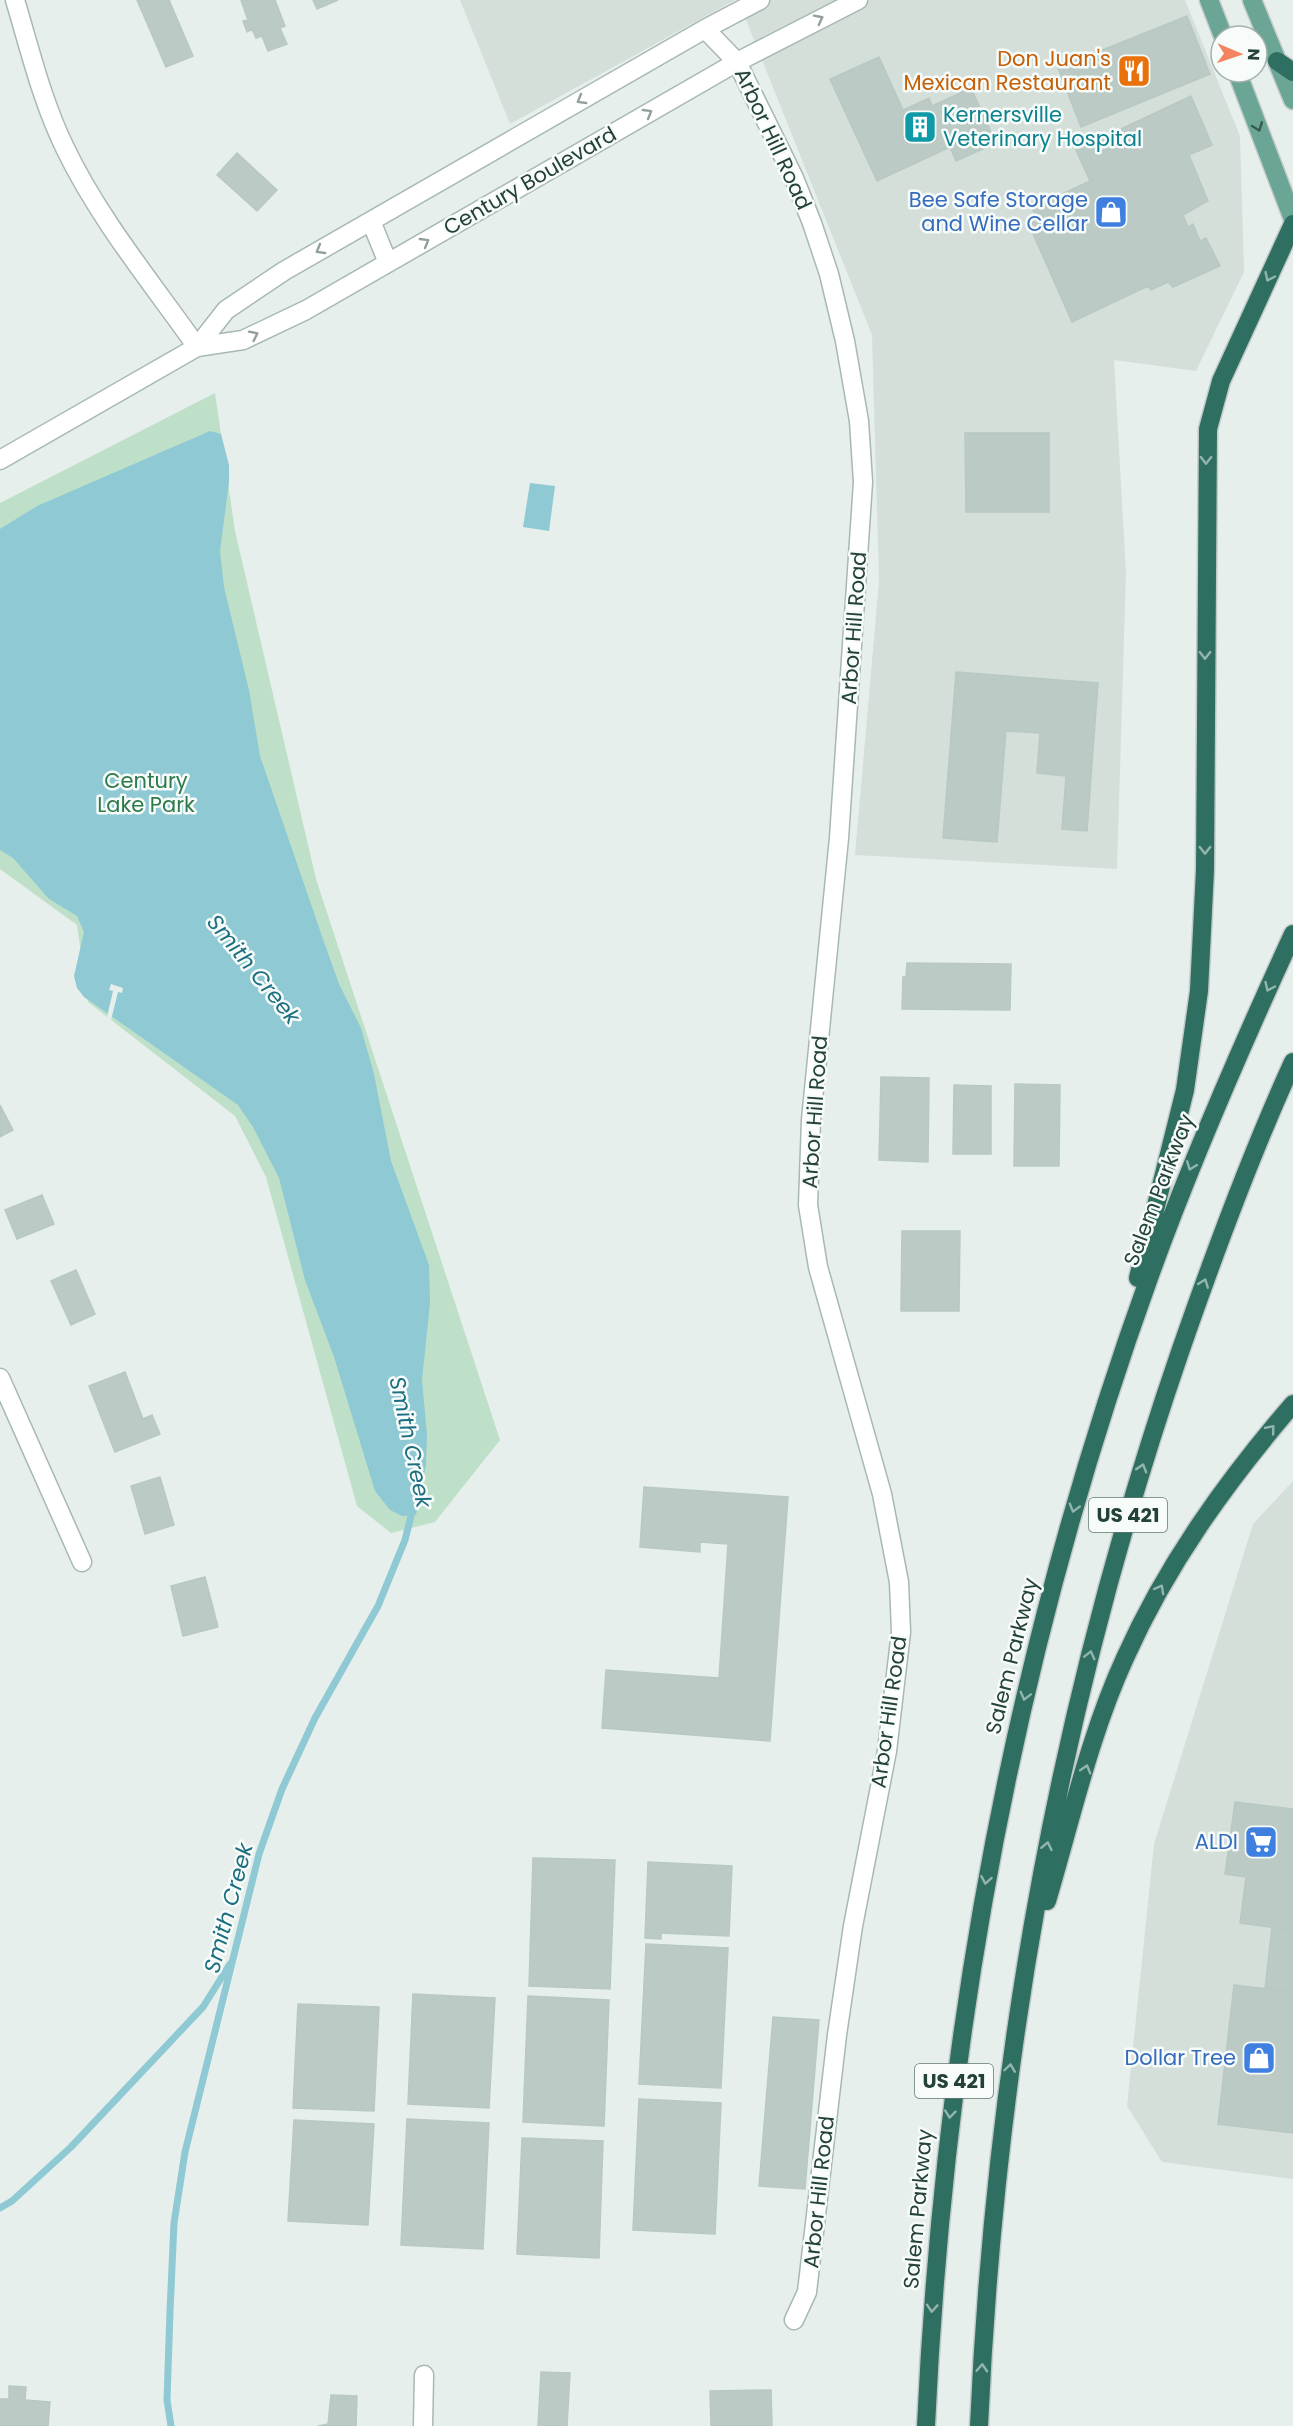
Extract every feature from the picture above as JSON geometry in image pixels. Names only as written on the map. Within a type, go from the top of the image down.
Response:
[{"type":"highway","points":[[1277,61],[1293,72]]},
{"type":"highway","points":[[1110,1392],[1185,1090],[1199,991],[1205,870],[1208,429],[1221,381],[1293,224]]},
{"type":"highway","name":"Salem Parkway","points":[[926,2426],[939,2217],[969,1977],[990,1857],[1024,1697],[1074,1507],[1110,1392],[1192,1163],[1293,934]]},
{"type":"highway","name":"US 421","points":[[979,2426],[992,2222],[1022,1986],[1066,1752],[1125,1522],[1199,1295],[1242,1183],[1293,1062]]},
{"type":"highway","points":[[1022,1986],[1094,1743],[1124,1660],[1143,1618],[1194,1530],[1227,1484],[1293,1404]]},
{"type":"main road","points":[[1209,0],[1218,24]]},
{"type":"main road","points":[[1252,0],[1293,100]]},
{"type":"main road","points":[[1242,84],[1293,219]]},
{"type":"street","points":[[15,0],[42,93],[65,149],[98,206],[197,347]]},
{"type":"street","name":"Century Boulevard","points":[[197,347],[226,310],[284,272],[705,29],[760,0]]},
{"type":"street","name":"Century Boulevard","points":[[0,460],[197,347],[243,340],[306,310],[738,62],[858,0]]},
{"type":"street","name":"Arbor Hill Road","points":[[705,29],[738,62],[794,178],[829,274],[845,341],[859,421],[863,482],[862,532],[838,852],[811,1120],[808,1205],[818,1267],[882,1494],[899,1582],[901,1632],[887,1751],[853,1926],[837,2034],[807,2292],[794,2320]]},
{"type":"street","points":[[371,221],[388,263]]},
{"type":"street","points":[[0,1378],[82,1562]]},
{"type":"street","points":[[423,2426],[424,2375]]},
{"type":"shaded area","points":[[460,0],[735,0],[510,124]]},
{"type":"shaded area","points":[[738,0],[1185,0],[1209,59],[1209,84],[1219,84],[1240,136],[1244,272],[1196,371],[1114,360],[1126,573],[1117,869],[855,855],[879,581],[872,335]]},
{"type":"shaded area","points":[[1293,1481],[1293,2179],[1162,2162],[1127,2106],[1154,1844],[1253,1524]]},
{"type":"green space","name":"Century Lake Park","points":[[215,393],[235,531],[316,879],[500,1440],[435,1522],[391,1533],[357,1506],[266,1177],[235,1116],[88,1002],[77,925],[0,869],[0,503]]},
{"type":"water","name":"Century Lake Park","points":[[210,431],[221,434],[229,465],[220,551],[224,587],[249,690],[260,756],[339,984],[361,1028],[374,1074],[391,1161],[429,1265],[430,1303],[422,1380],[427,1434],[426,1465],[416,1515],[402,1516],[390,1510],[375,1491],[334,1357],[305,1280],[279,1178],[253,1127],[238,1105],[84,997],[77,988],[74,976],[84,932],[77,916],[49,899],[13,858],[0,850],[0,529],[37,506]]},
{"type":"water","points":[[530,483],[555,486],[549,531],[523,527]]},
{"type":"pier","points":[[111,984],[123,988],[122,993],[118,992],[111,1020],[107,1017],[113,991],[109,990]]},
{"type":"building","points":[[137,0],[169,0],[193,56],[166,67]]},
{"type":"building","points":[[241,0],[275,0],[285,26],[280,28],[287,44],[268,51],[262,36],[256,38],[252,29],[247,32],[243,21],[248,20]]},
{"type":"building","points":[[313,0],[338,0],[317,9]]},
{"type":"building","name":"Don Juan's Mexican Restaurant","points":[[1187,16],[1209,74],[1081,127],[1058,68]]},
{"type":"building","name":"Kernersville Veterinary Hospital","points":[[879,57],[903,110],[929,98],[932,106],[971,88],[996,143],[956,161],[950,147],[877,181],[830,79]]},
{"type":"building","name":"Bee Safe Storage and Wine Cellar","points":[[1191,96],[1212,145],[1189,155],[1208,201],[1183,215],[1188,227],[1193,224],[1200,241],[1206,238],[1220,266],[1173,287],[1168,282],[1151,290],[1148,286],[1072,322],[1027,220],[1036,217],[1032,208],[1090,181],[1076,150]]},
{"type":"building","points":[[237,153],[277,190],[257,211],[217,175]]},
{"type":"building","points":[[965,433],[1049,433],[1049,512],[966,512]]},
{"type":"building","points":[[956,672],[1098,683],[1087,831],[1062,829],[1066,776],[1037,773],[1040,733],[1006,731],[997,842],[943,838]]},
{"type":"building","points":[[907,963],[1011,964],[1010,1010],[902,1009],[903,977],[906,977]]},
{"type":"building","points":[[881,1077],[929,1078],[928,1162],[879,1160]]},
{"type":"building","points":[[1015,1084],[1060,1085],[1059,1166],[1014,1166]]},
{"type":"building","points":[[954,1085],[991,1086],[991,1154],[953,1154]]},
{"type":"building","points":[[0,1105],[13,1130],[0,1137]]},
{"type":"building","points":[[42,1195],[54,1224],[17,1239],[5,1210]]},
{"type":"building","points":[[902,1231],[960,1231],[959,1311],[901,1311]]},
{"type":"building","points":[[76,1270],[95,1314],[71,1325],[51,1281]]},
{"type":"building","points":[[125,1372],[143,1419],[152,1415],[160,1434],[115,1452],[89,1386]]},
{"type":"building","points":[[160,1477],[174,1525],[145,1534],[131,1486]]},
{"type":"building","points":[[644,1487],[788,1497],[770,1741],[602,1728],[606,1670],[719,1678],[728,1544],[700,1542],[700,1552],[640,1547]]},
{"type":"building","points":[[205,1577],[218,1627],[183,1636],[171,1586]]},
{"type":"building","name":"ALDI","points":[[1235,1802],[1293,1809],[1293,1930],[1240,1923],[1246,1877],[1225,1874]]},
{"type":"building","points":[[533,1858],[615,1860],[610,1989],[529,1986]]},
{"type":"building","points":[[648,1862],[732,1866],[729,1936],[661,1933],[661,1939],[645,1938]]},
{"type":"building","points":[[1272,1927],[1293,1930],[1293,1992],[1265,1989]]},
{"type":"building","points":[[646,1944],[728,1948],[721,2088],[639,2084]]},
{"type":"building","name":"Dollar Tree","points":[[1234,1985],[1293,1992],[1293,2133],[1218,2124]]},
{"type":"building","points":[[413,1994],[495,1998],[489,2108],[408,2104]]},
{"type":"building","points":[[528,1996],[609,2000],[604,2126],[523,2122]]},
{"type":"building","points":[[298,2004],[379,2007],[374,2111],[293,2108]]},
{"type":"building","points":[[773,2017],[819,2020],[805,2189],[759,2186]]},
{"type":"building","points":[[639,2099],[721,2103],[715,2234],[633,2230]]},
{"type":"building","points":[[407,2119],[489,2123],[483,2249],[401,2245]]},
{"type":"building","points":[[294,2120],[374,2124],[368,2225],[288,2221]]},
{"type":"building","points":[[522,2138],[603,2141],[599,2258],[517,2254]]},
{"type":"building","points":[[541,2372],[570,2373],[567,2426],[538,2426]]},
{"type":"building","points":[[9,2386],[26,2387],[25,2400],[50,2402],[48,2426],[0,2426],[0,2399],[9,2399]]},
{"type":"building","points":[[771,2390],[772,2426],[711,2426],[710,2391]]},
{"type":"building","points":[[331,2395],[357,2396],[356,2426],[318,2426],[328,2424]]},
{"type":"waterway","name":"Smith Creek","points":[[171,2426],[167,2400],[174,2223],[185,2152],[259,1854],[282,1789],[315,1718],[378,1606],[405,1540],[411,1516],[409,1509]]},
{"type":"waterway","points":[[0,2208],[12,2201],[71,2147],[203,2007],[230,1964]]},
{"type":"place","name":"Don Juan's Mexican Restaurant","points":[[1134,71]]},
{"type":"place","name":"Kernersville Veterinary Hospital","points":[[920,127]]},
{"type":"place","name":"Bee Safe Storage and Wine Cellar","points":[[1111,212]]},
{"type":"place","name":"ALDI","points":[[1261,1842]]},
{"type":"place","name":"Dollar Tree","points":[[1259,2058]]}]
